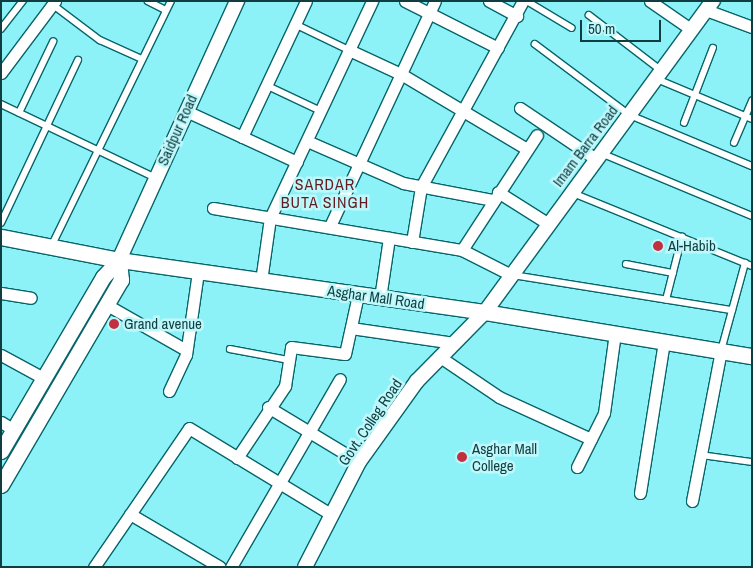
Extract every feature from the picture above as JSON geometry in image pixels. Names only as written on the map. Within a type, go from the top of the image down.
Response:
[{"type":"main road","name":"Asghar Mall Road","points":[[1,237],[119,260],[485,312],[752,356]]},
{"type":"main road","name":"Saidpur Road","points":[[1,485],[107,305],[120,280],[119,260]]},
{"type":"main road","name":"Saidpur Road","points":[[1,451],[8,426],[45,379],[103,277],[119,260]]},
{"type":"street","name":"Saidpur Road","points":[[119,260],[237,1]]},
{"type":"street","points":[[242,137],[306,1]]},
{"type":"street","points":[[261,280],[270,218],[372,1]]},
{"type":"street","points":[[405,1],[429,15],[498,48]]},
{"type":"street","points":[[330,226],[435,1]]},
{"type":"street","points":[[489,1],[517,16]]},
{"type":"street","points":[[412,242],[421,187],[459,112],[525,1]]},
{"type":"street","points":[[650,1],[692,30]]},
{"type":"street","points":[[1,73],[54,3]]},
{"type":"street","points":[[710,6],[752,27]]},
{"type":"street","name":"Imam Barra Road","points":[[485,312],[547,223],[710,6]]},
{"type":"street","points":[[349,50],[401,74],[459,112],[527,149]]},
{"type":"street","points":[[520,108],[599,156]]},
{"type":"street","points":[[186,111],[297,162]]},
{"type":"street","points":[[462,250],[537,135]]},
{"type":"street","points":[[307,141],[358,164],[421,187],[496,196],[547,223]]},
{"type":"street","points":[[213,208],[330,226],[462,250],[511,275]]},
{"type":"street","points":[[380,298],[389,238]]},
{"type":"street","points":[[169,391],[186,350],[198,272]]},
{"type":"street","points":[[1,293],[31,298]]},
{"type":"street","points":[[237,458],[268,407],[285,386],[291,347],[345,354],[358,295]]},
{"type":"street","points":[[107,305],[186,350]]},
{"type":"street","name":"Govt. Colleg Road","points":[[305,567],[359,462],[417,381],[485,312]]},
{"type":"street","points":[[351,328],[454,343]]},
{"type":"street","points":[[577,467],[604,413],[615,333]]},
{"type":"street","points":[[640,493],[664,341]]},
{"type":"street","points":[[692,501],[721,351]]},
{"type":"street","points":[[1,355],[45,379]]},
{"type":"street","points":[[440,357],[499,397],[591,440]]},
{"type":"street","points":[[231,567],[278,482],[340,379]]},
{"type":"street","points":[[268,407],[359,462]]},
{"type":"street","points":[[94,567],[189,428],[332,515]]},
{"type":"street","points":[[130,514],[220,567]]},
{"type":"lane","points":[[1,29],[23,1]]},
{"type":"lane","points":[[148,1],[166,10]]},
{"type":"lane","points":[[51,247],[171,1]]},
{"type":"lane","points":[[525,1],[572,28]]},
{"type":"lane","points":[[54,3],[100,40],[142,60]]},
{"type":"lane","points":[[589,15],[659,75],[696,96],[752,119]]},
{"type":"lane","points":[[295,24],[349,50]]},
{"type":"lane","points":[[20,113],[53,42]]},
{"type":"lane","points":[[535,44],[630,115],[752,166]]},
{"type":"lane","points":[[684,123],[713,48]]},
{"type":"lane","points":[[1,223],[78,60]]},
{"type":"lane","points":[[266,85],[320,111]]},
{"type":"lane","points":[[734,143],[752,101]]},
{"type":"lane","points":[[1,104],[156,178]]},
{"type":"lane","points":[[599,156],[752,216]]},
{"type":"lane","points":[[570,192],[752,266]]},
{"type":"lane","points":[[666,300],[682,237]]},
{"type":"lane","points":[[721,351],[745,263]]},
{"type":"lane","points":[[626,264],[673,273]]},
{"type":"lane","points":[[511,275],[732,310]]},
{"type":"lane","points":[[230,349],[289,360]]},
{"type":"lane","points":[[701,455],[752,462]]},
{"type":"place","name":"Al-Habib","points":[[658,246]]},
{"type":"place","name":"Grand avenue","points":[[114,324]]},
{"type":"place","name":"Asghar Mall College","points":[[462,457]]},
{"type":"district","name":"SARDAR BUTA SINGH","points":[[325,193]]}]
